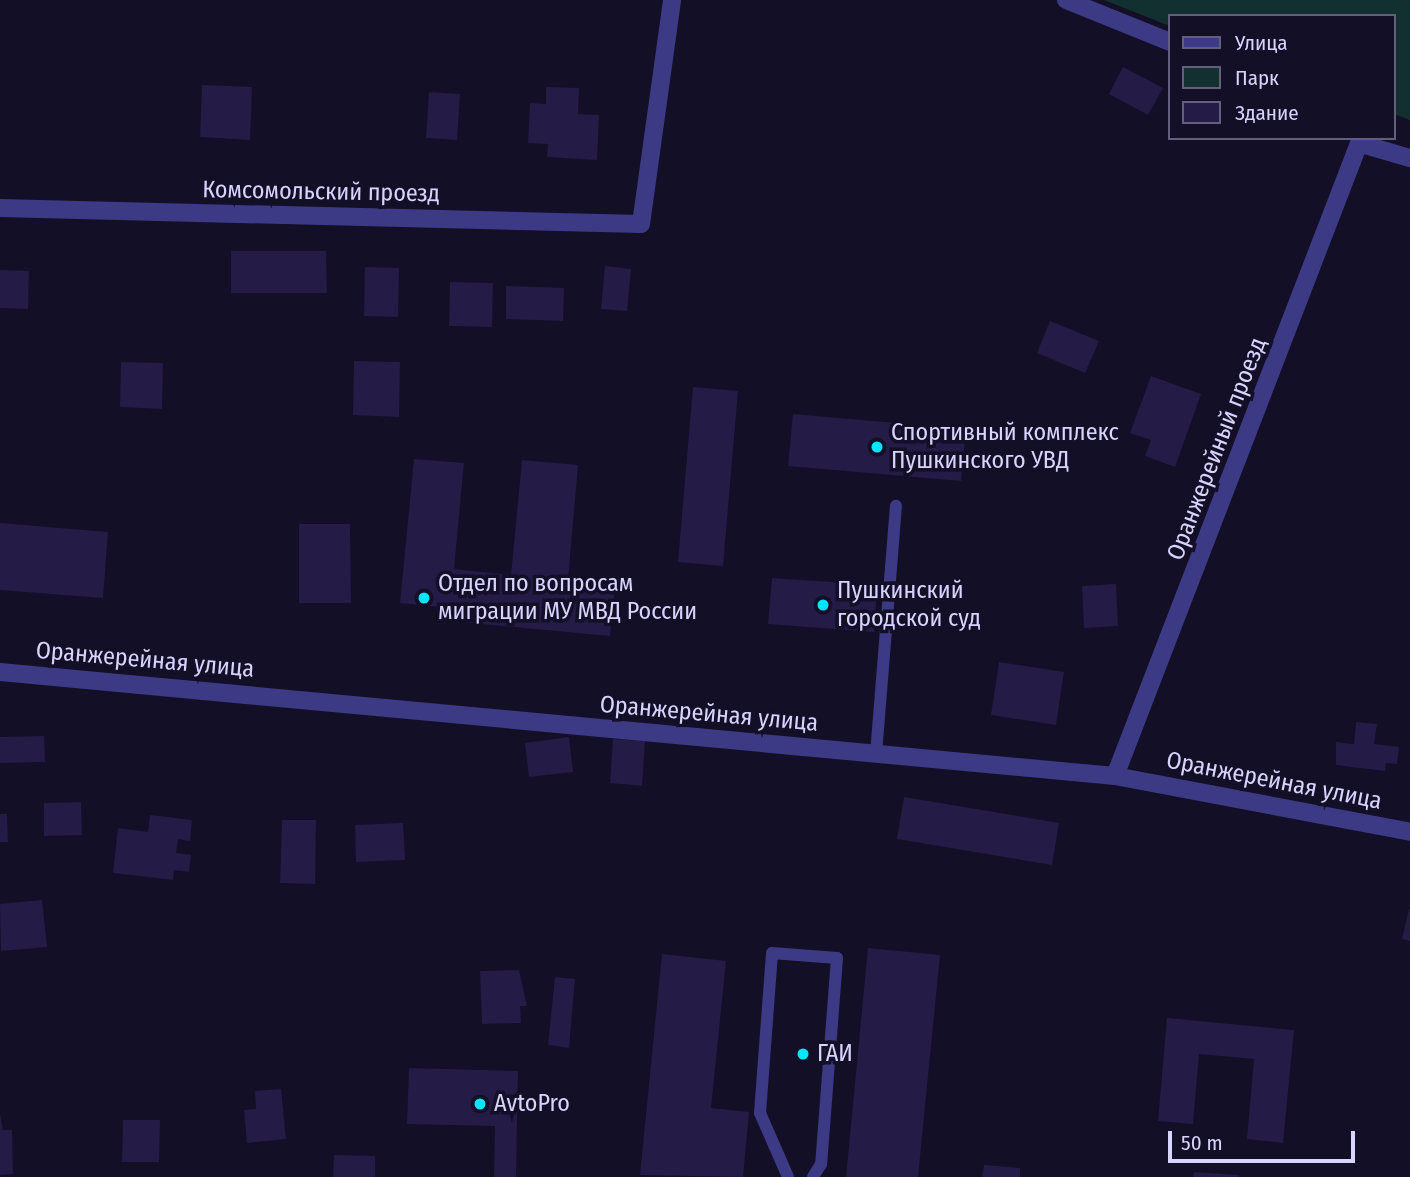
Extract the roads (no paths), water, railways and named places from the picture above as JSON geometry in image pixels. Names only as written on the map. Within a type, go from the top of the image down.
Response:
[{"type":"street","name":"Комсомольский проезд","points":[[0,208],[641,224],[672,0]]},
{"type":"street","points":[[1066,0],[1168,41]]},
{"type":"street","points":[[1362,141],[1410,158]]},
{"type":"street","name":"Оранжерейный проезд","points":[[1115,776],[1362,141]]},
{"type":"street","name":"Оранжерейная улица","points":[[0,671],[1115,776],[1410,832]]},
{"type":"lane","points":[[876,754],[896,506]]},
{"type":"lane","points":[[789,1177],[760,1114],[772,953],[836,958],[821,1164],[813,1177]]},
{"type":"place","name":"Спортивный комплекс Пушкинского УВД","points":[[877,447]]},
{"type":"place","name":"Отдел по вопросам миграции МУ МВД России","points":[[424,598]]},
{"type":"place","name":"Пушкинский городской суд","points":[[823,605]]},
{"type":"place","name":"ГАИ","points":[[803,1054]]},
{"type":"place","name":"AvtoPro","points":[[480,1104]]}]
